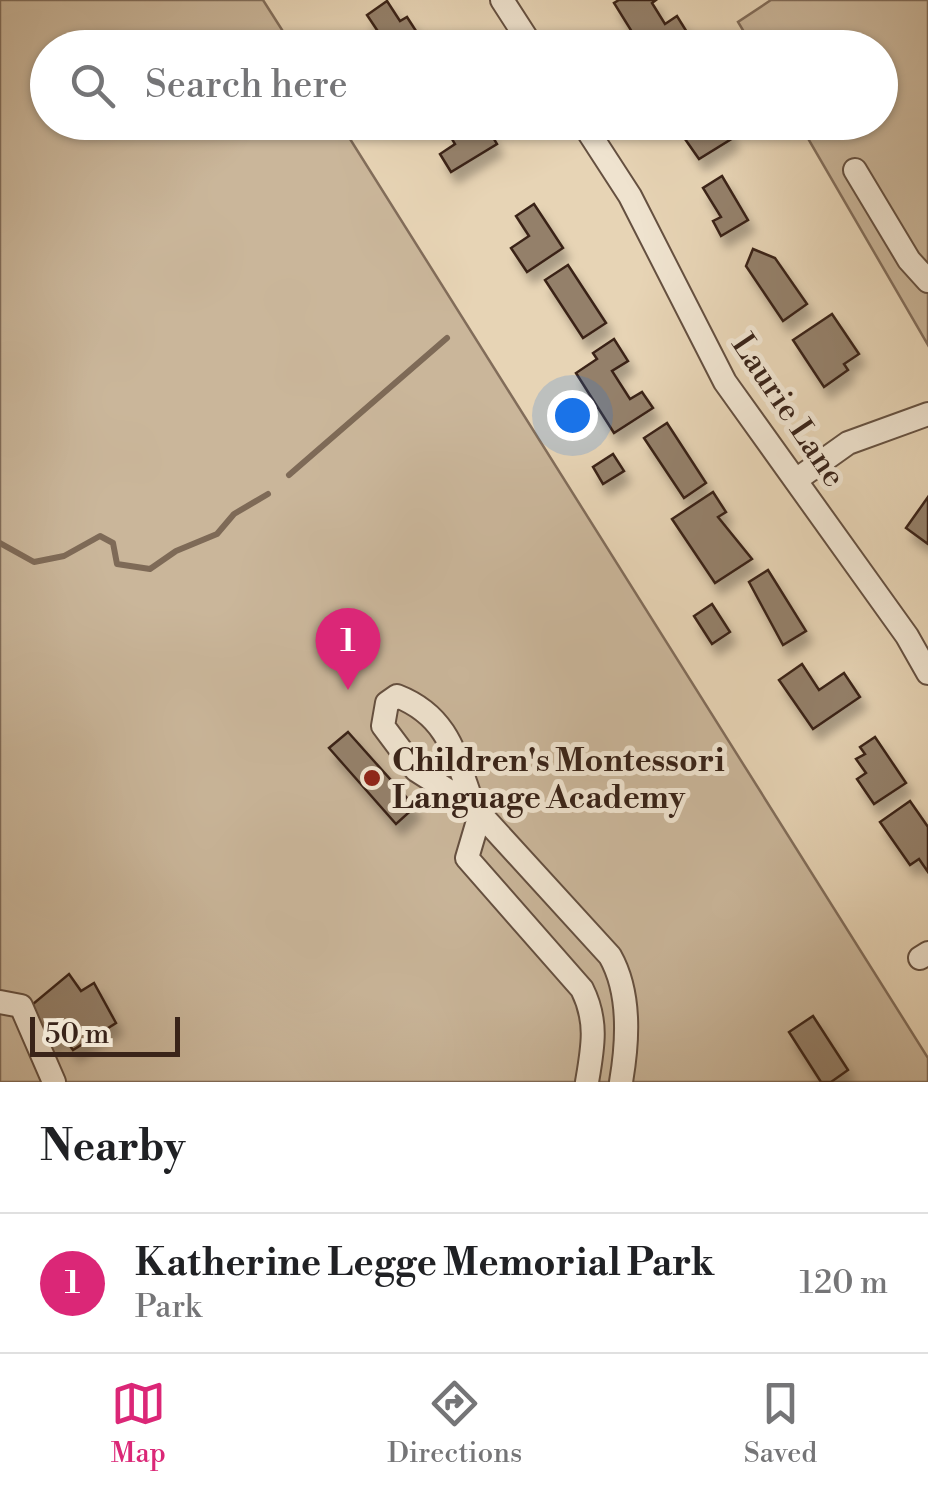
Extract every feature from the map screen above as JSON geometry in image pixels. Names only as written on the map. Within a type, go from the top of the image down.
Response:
[{"type":"street","points":[[502,0],[521,30]]},
{"type":"street","name":"Laurie Lane","points":[[594,140],[630,196],[725,382],[908,636],[928,673]]},
{"type":"street","points":[[855,170],[909,260],[928,281]]},
{"type":"street","points":[[796,480],[848,443],[928,414]]},
{"type":"street","points":[[587,1082],[594,1034],[591,1006],[582,989],[467,858],[477,810],[460,758],[430,717],[396,696],[386,703],[383,726],[403,756],[429,782],[477,810],[610,956],[618,971],[625,1012],[621,1082]]},
{"type":"street","points":[[0,1002],[20,1006],[54,1082]]},
{"type":"shaded area","points":[[0,0],[263,0],[282,30],[30,30],[30,140],[351,140],[928,1058],[928,1082],[0,1082]]},
{"type":"shaded area","points":[[771,0],[928,0],[928,345],[809,140],[898,140],[898,30],[743,30],[738,22]]},
{"type":"building","points":[[656,0],[652,3],[665,24],[677,16],[686,30],[631,30],[614,3]]},
{"type":"building","points":[[387,1],[400,21],[407,17],[415,30],[377,30],[367,15]]},
{"type":"building","points":[[453,140],[495,140],[497,144],[451,172],[440,154],[455,144]]},
{"type":"building","points":[[686,140],[730,140],[699,159]]},
{"type":"building","points":[[722,176],[748,220],[721,236],[713,221],[721,217],[703,188]]},
{"type":"building","points":[[534,204],[563,248],[527,272],[511,248],[529,236],[516,216]]},
{"type":"building","points":[[753,249],[775,258],[807,304],[783,321],[746,266]]},
{"type":"building","points":[[568,265],[606,323],[583,338],[545,280]]},
{"type":"building","points":[[832,314],[859,354],[844,364],[848,370],[824,387],[793,340]]},
{"type":"building","points":[[614,339],[628,361],[612,371],[630,399],[642,392],[653,408],[614,433],[576,373],[597,359],[593,353]]},
{"type":"building","points":[[667,423],[706,483],[684,498],[644,438]]},
{"type":"building","points":[[613,454],[624,471],[603,484],[593,467]]},
{"type":"building","points":[[713,492],[726,512],[718,517],[752,559],[715,583],[672,519]]},
{"type":"building","points":[[928,497],[928,544],[906,528]]},
{"type":"building","points":[[768,570],[806,631],[783,645],[749,582]]},
{"type":"building","points":[[712,604],[730,632],[712,644],[694,616]]},
{"type":"building","points":[[802,664],[819,690],[844,673],[860,697],[813,729],[779,680]]},
{"type":"building","name":"Children's Montessori Language Academy","points":[[348,732],[415,807],[396,824],[329,748]]},
{"type":"building","points":[[875,737],[906,783],[874,804],[857,779],[866,773],[856,759],[865,754],[860,747]]},
{"type":"building","points":[[910,801],[928,827],[928,872],[919,859],[910,865],[880,822]]},
{"type":"building","points":[[69,974],[81,991],[94,983],[116,1023],[73,1050],[63,1036],[48,1044],[27,1009]]},
{"type":"building","points":[[813,1016],[848,1070],[831,1082],[821,1082],[789,1032]]},
{"type":"waterway","points":[[289,475],[447,338]]},
{"type":"waterway","points":[[0,543],[34,562],[64,556],[100,536],[113,543],[117,564],[150,569],[176,551],[217,534],[234,514],[268,494]]},
{"type":"place","name":"Katherine Legge Memorial Park","points":[[348,690]]},
{"type":"place","name":"Children's Montessori Language Academy","points":[[372,778]]}]
